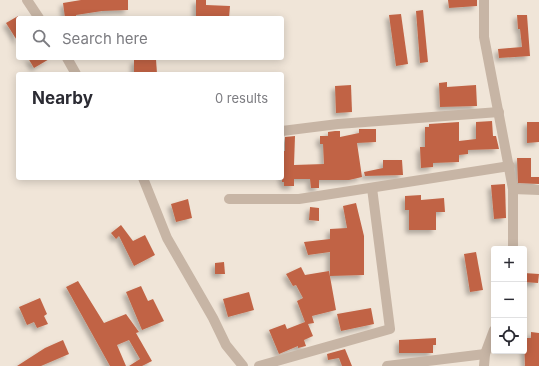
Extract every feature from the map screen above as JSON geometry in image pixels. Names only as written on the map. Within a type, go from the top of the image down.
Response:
[{"type":"street","points":[[27,0],[38,16]]},
{"type":"street","points":[[484,0],[484,37],[510,166],[513,189],[513,246]]},
{"type":"street","points":[[68,60],[75,72]]},
{"type":"street","points":[[284,131],[338,124],[499,112]]},
{"type":"street","points":[[229,199],[299,199],[510,166]]},
{"type":"street","points":[[144,180],[167,238],[213,318],[226,345],[243,366]]},
{"type":"street","points":[[259,366],[390,329],[372,188]]},
{"type":"street","points":[[513,189],[539,190]]},
{"type":"street","points":[[484,366],[485,354],[491,338]]},
{"type":"street","points":[[387,366],[485,354]]},
{"type":"building","points":[[81,0],[128,0],[128,10],[102,11],[76,16],[65,16],[63,3]]},
{"type":"building","points":[[196,0],[206,0],[206,5],[230,6],[229,16],[196,16]]},
{"type":"building","points":[[448,0],[477,0],[477,6],[449,8]]},
{"type":"building","points":[[423,10],[428,62],[420,63],[416,11]]},
{"type":"building","points":[[401,14],[408,64],[396,66],[389,15]]},
{"type":"building","points":[[517,15],[527,15],[530,56],[499,58],[498,49],[522,47]]},
{"type":"building","points":[[16,17],[16,39],[6,23]]},
{"type":"building","points":[[29,60],[48,60],[34,68]]},
{"type":"building","points":[[134,60],[156,60],[157,72],[134,72]]},
{"type":"building","points":[[447,82],[447,87],[476,85],[477,106],[440,107],[439,83]]},
{"type":"building","points":[[351,85],[352,112],[336,113],[335,86]]},
{"type":"building","points":[[492,121],[493,136],[496,136],[499,149],[468,150],[468,154],[459,155],[459,162],[433,163],[433,167],[421,168],[420,147],[425,147],[425,127],[429,127],[429,124],[459,122],[459,141],[476,139],[476,122]]},
{"type":"building","points":[[527,122],[539,122],[539,142],[527,143]]},
{"type":"building","points":[[359,129],[376,129],[376,142],[357,143],[362,177],[349,180],[319,180],[319,188],[311,188],[310,179],[294,179],[294,186],[284,186],[284,182],[282,182],[282,180],[284,180],[285,137],[295,136],[294,165],[324,164],[323,144],[320,144],[320,136],[328,136],[328,132],[335,131],[340,131],[340,137],[359,133]]},
{"type":"building","points":[[517,158],[531,158],[531,177],[539,177],[539,184],[518,183]]},
{"type":"building","points":[[383,160],[402,160],[403,175],[365,176],[364,172],[383,168]]},
{"type":"building","points":[[505,184],[506,218],[494,219],[491,185]]},
{"type":"building","points":[[421,195],[421,200],[444,198],[445,212],[436,212],[436,230],[409,230],[409,210],[405,210],[405,196]]},
{"type":"building","points":[[188,199],[192,218],[176,222],[171,204]]},
{"type":"building","points":[[356,203],[364,236],[364,275],[330,276],[330,252],[308,255],[304,242],[330,239],[330,229],[347,228],[343,206]]},
{"type":"building","points":[[310,207],[319,208],[319,221],[309,220]]},
{"type":"building","points":[[121,225],[133,241],[145,235],[155,255],[134,266],[119,236],[116,239],[111,233]]},
{"type":"building","points":[[476,252],[483,290],[470,292],[464,254]]},
{"type":"building","points":[[224,262],[225,274],[215,274],[215,263]]},
{"type":"building","points":[[301,267],[305,275],[329,271],[336,310],[312,316],[314,323],[308,324],[313,336],[304,340],[306,346],[298,348],[298,346],[279,354],[269,330],[285,324],[287,329],[305,322],[297,301],[303,298],[296,285],[293,286],[286,274]]},
{"type":"building","points":[[527,273],[539,274],[538,283],[527,282]]},
{"type":"building","points":[[78,281],[104,323],[126,314],[139,332],[136,333],[152,361],[142,366],[129,366],[140,359],[129,340],[117,345],[126,366],[110,366],[66,287]]},
{"type":"building","points":[[141,286],[148,301],[153,299],[164,321],[142,330],[126,292]]},
{"type":"building","points":[[249,292],[254,310],[228,317],[223,299]]},
{"type":"building","points":[[40,298],[47,314],[44,316],[48,324],[37,328],[34,322],[27,325],[19,307]]},
{"type":"building","points":[[371,308],[374,324],[341,331],[337,314]]},
{"type":"building","points":[[531,332],[539,333],[539,366],[525,366],[525,354],[527,354],[527,338],[531,338]]},
{"type":"building","points":[[436,338],[436,345],[433,345],[433,353],[399,353],[399,340]]},
{"type":"building","points":[[63,340],[69,354],[41,366],[17,366],[45,348]]},
{"type":"building","points":[[345,349],[352,366],[342,366],[339,358],[328,360],[327,354]]}]
